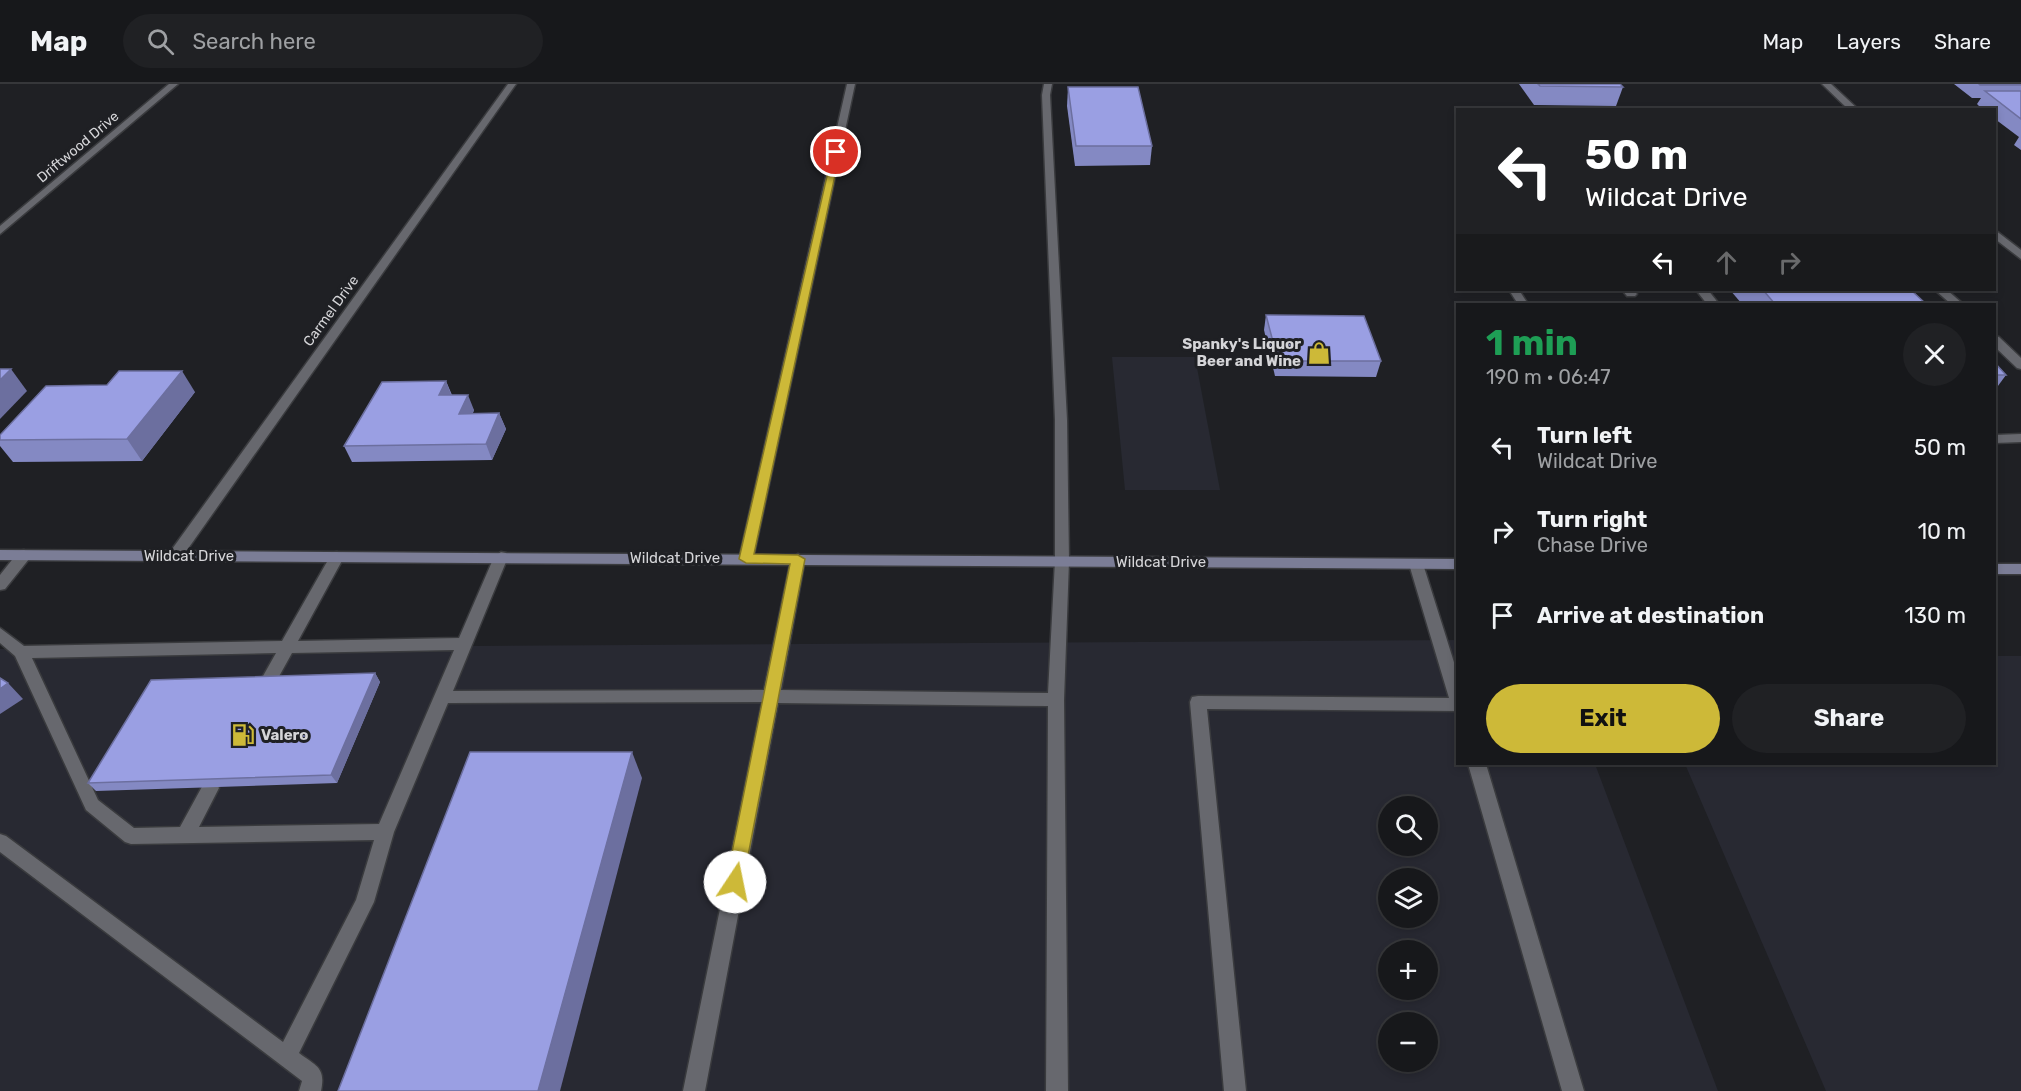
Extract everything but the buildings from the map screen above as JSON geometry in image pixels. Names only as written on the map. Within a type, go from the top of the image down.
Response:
[{"type":"main road","name":"Wildcat Drive","points":[[0,555],[1456,564]]},
{"type":"main road","points":[[1996,569],[2021,569]]},
{"type":"street","name":"Driftwood Drive","points":[[0,231],[174,84]]},
{"type":"street","name":"Carmel Drive","points":[[175,556],[512,84]]},
{"type":"street","points":[[746,559],[850,84]]},
{"type":"street","points":[[1048,84],[1061,420],[1062,561],[1056,700],[1057,1091]]},
{"type":"street","points":[[1826,84],[1853,108]]},
{"type":"street","points":[[1996,234],[2021,256]]},
{"type":"street","points":[[1703,291],[1712,303]]},
{"type":"street","points":[[1942,291],[1956,303]]},
{"type":"street","points":[[1996,341],[2021,365]]},
{"type":"street","points":[[1996,439],[2021,438]]},
{"type":"street","points":[[0,585],[24,555]]},
{"type":"street","points":[[266,685],[336,557]]},
{"type":"street","points":[[286,1057],[365,902],[385,832],[501,557]]},
{"type":"street","points":[[694,1091],[798,559]]},
{"type":"street","points":[[1416,564],[1456,696]]},
{"type":"street","points":[[0,634],[21,652],[66,753],[93,805],[131,836],[385,832]]},
{"type":"street","points":[[21,652],[465,644]]},
{"type":"street","points":[[442,697],[771,696],[1056,700]]},
{"type":"street","points":[[1235,1091],[1198,702],[1456,703]]},
{"type":"street","points":[[1477,765],[1573,1091]]},
{"type":"street","points":[[185,836],[210,788]]},
{"type":"street","points":[[0,842],[313,1077],[310,1091]]},
{"type":"shaded area","points":[[1112,357],[1195,357],[1220,490],[1125,490]]},
{"type":"shaded area","points":[[1456,640],[1456,765],[1595,765],[1718,1091],[0,1091],[0,649]]},
{"type":"shaded area","points":[[1996,656],[2021,656],[2021,1091],[1826,1091],[1685,765],[1996,765]]},
{"type":"place","name":"Spanky's Liquor Beer and Wine","points":[[1319,353]]},
{"type":"place","name":"Valero","points":[[243,735]]},
{"type":"route","points":[[735,882],[798,559],[746,559],[836,152]]}]
